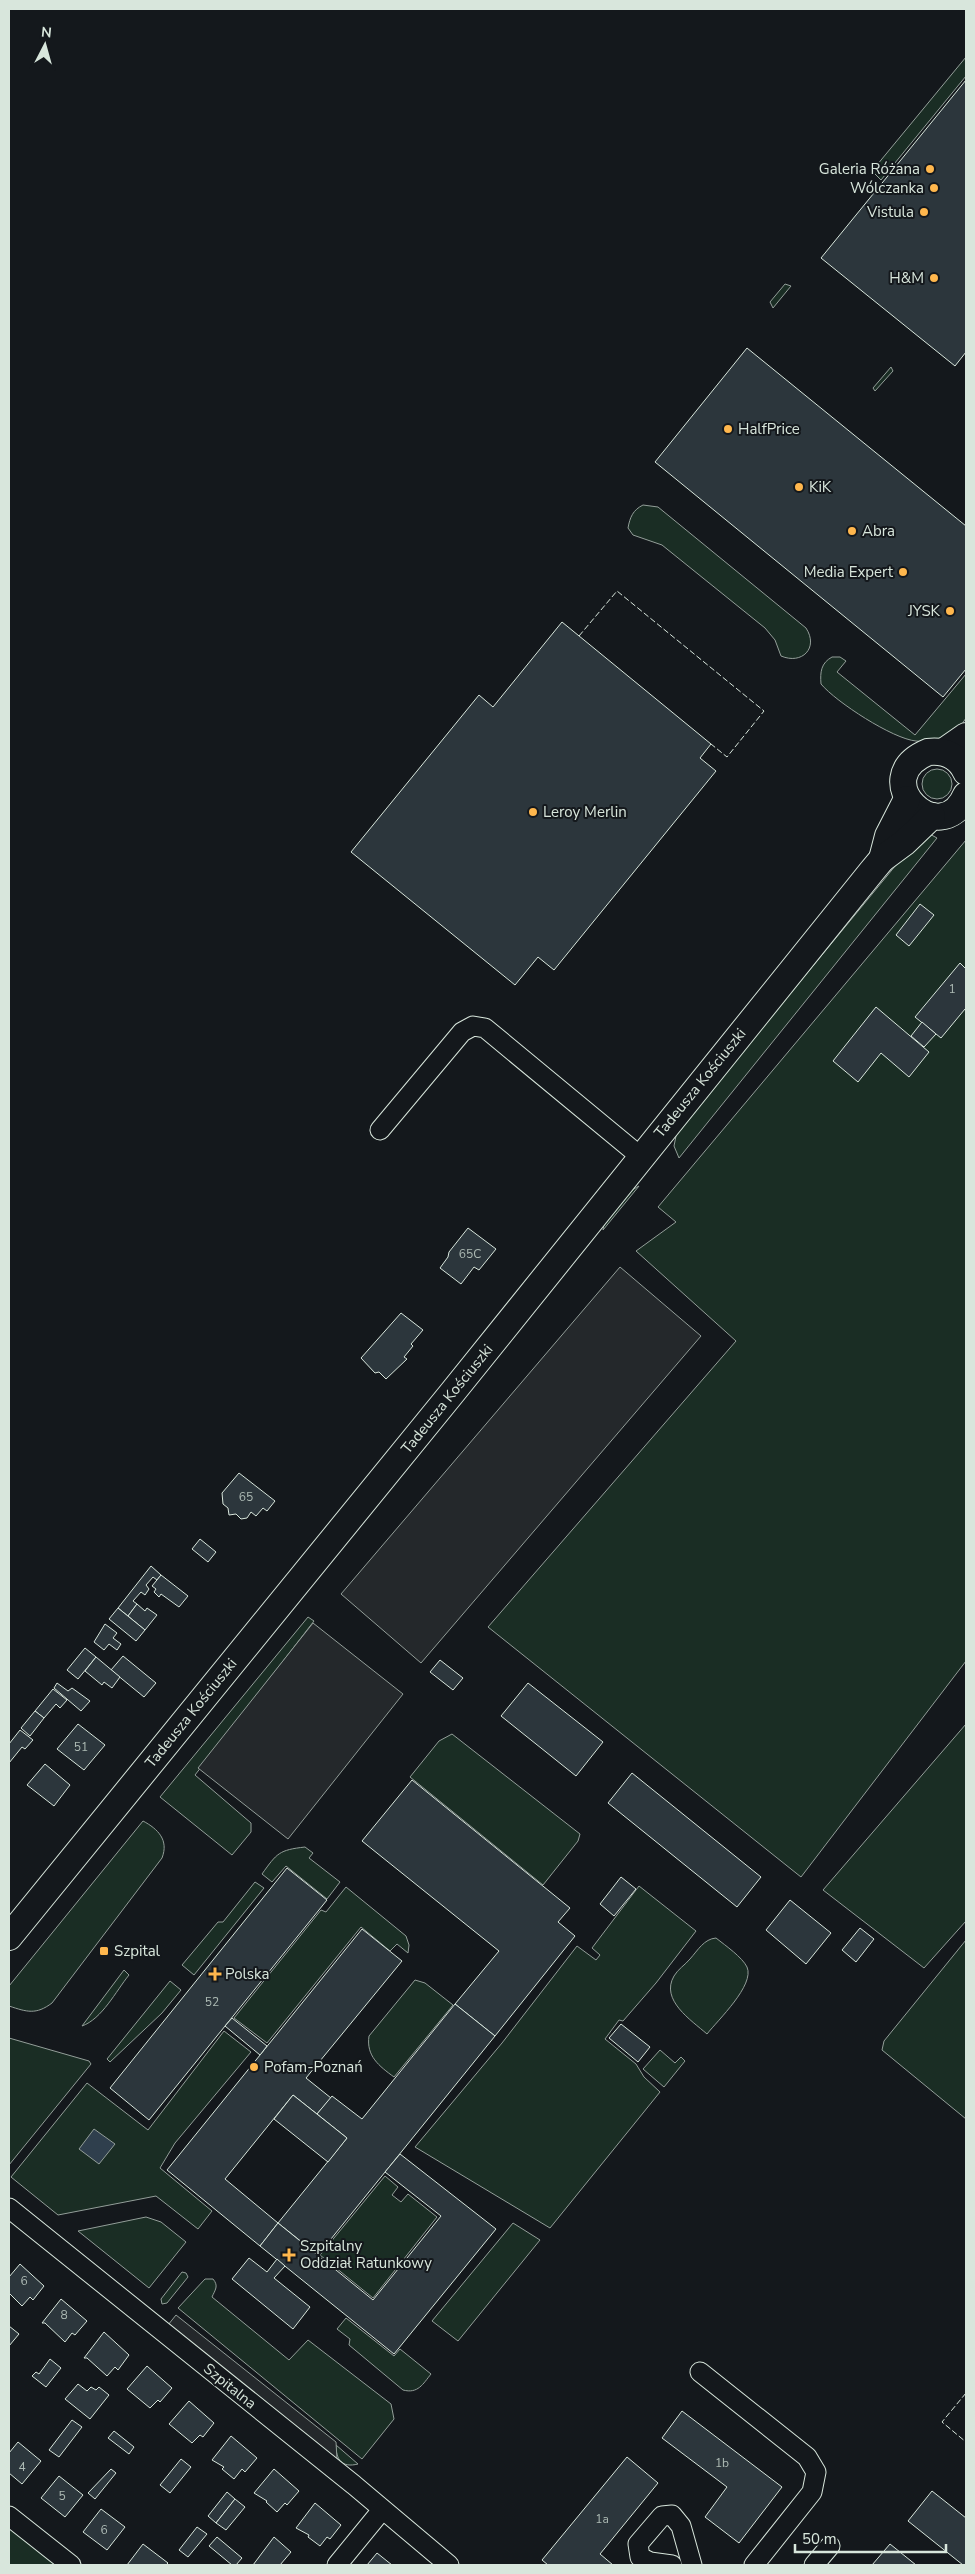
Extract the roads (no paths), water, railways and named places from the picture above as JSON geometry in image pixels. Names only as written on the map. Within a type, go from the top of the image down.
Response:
[{"type":"street","points":[[943,752],[966,736]]},
{"type":"street","points":[[966,771],[957,759],[943,752],[928,752],[914,760],[909,766],[904,780],[907,798],[917,810],[932,816],[944,815],[955,810],[966,795]]},
{"type":"street","name":"Tadeusza Kościuszki","points":[[882,859],[888,836],[907,798]]},
{"type":"street","name":"Tadeusza Kościuszki","points":[[9,1937],[452,1393],[882,859],[905,842],[932,816]]},
{"type":"street","points":[[380,1130],[462,1032],[467,1028],[479,1026],[486,1028],[516,1052],[641,1157]]},
{"type":"street","name":"Szpitalna","points":[[9,2208],[346,2479],[449,2565]]},
{"type":"street","points":[[700,2372],[807,2457],[816,2472],[812,2492],[754,2565]]},
{"type":"street","points":[[337,2565],[382,2510]]},
{"type":"street","points":[[672,2565],[650,2562],[640,2557],[638,2544],[662,2516],[672,2515],[681,2526],[692,2565]]},
{"type":"street","points":[[9,2516],[71,2565]]},
{"type":"street","points":[[814,2565],[830,2546]]},
{"type":"water","points":[[94,2129],[115,2144],[99,2164],[79,2149]]},
{"type":"place","name":"Galeria Różana","points":[[930,169]]},
{"type":"place","name":"Wólczanka","points":[[934,188]]},
{"type":"place","name":"Vistula","points":[[924,212]]},
{"type":"place","name":"H&M","points":[[934,278]]},
{"type":"place","name":"HalfPrice","points":[[728,429]]},
{"type":"place","name":"KiK","points":[[799,487]]},
{"type":"place","name":"Abra","points":[[852,531]]},
{"type":"place","name":"Media Expert","points":[[903,572]]},
{"type":"place","name":"JYSK","points":[[950,611]]},
{"type":"place","name":"Leroy Merlin","points":[[533,812]]},
{"type":"place","name":"Szpital","points":[[104,1951]]},
{"type":"place","name":"Polska","points":[[215,1974]]},
{"type":"place","name":"Pofam-Poznań","points":[[254,2067]]},
{"type":"place","name":"Szpitalny Oddział Ratunkowy","points":[[289,2255]]}]
